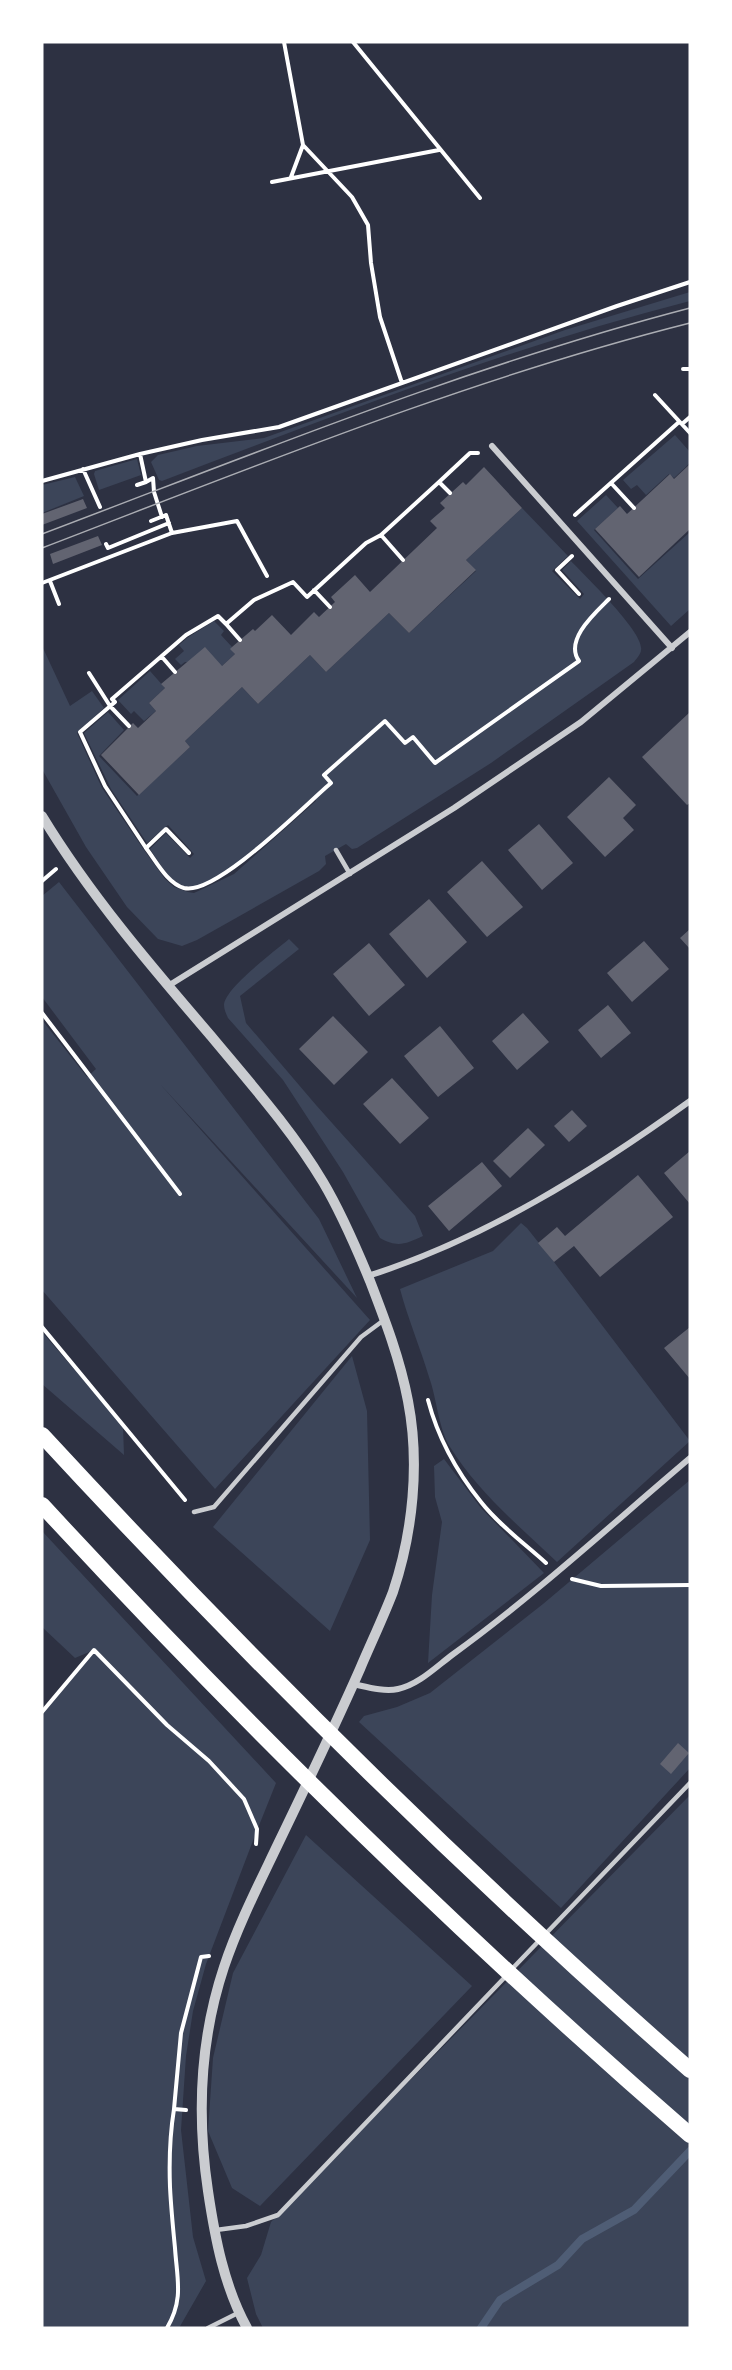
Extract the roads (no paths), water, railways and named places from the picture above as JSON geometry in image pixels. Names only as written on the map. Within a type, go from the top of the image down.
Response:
[{"type":"highway","points":[[42,1435],[211,1615],[466,1865],[690,2070]]},
{"type":"highway","points":[[42,1505],[252,1724],[502,1965],[690,2135]]},
{"type":"street","points":[[492,446],[672,648]]},
{"type":"street","points":[[168,986],[454,808],[581,722],[690,632]]},
{"type":"street","points":[[42,816],[69,860],[168,986],[267,1103],[323,1181],[346,1224],[385,1320],[395,1346],[409,1404],[413,1447],[413,1483],[403,1555],[393,1591],[353,1684],[264,1873],[224,1968],[204,2059],[205,2175],[214,2230],[238,2313],[247,2328]]},
{"type":"street","points":[[368,1276],[389,1270],[456,1242],[521,1210],[586,1173],[690,1101]]},
{"type":"street","points":[[353,1684],[376,1689],[398,1689],[414,1682],[469,1643],[556,1573],[690,1458]]},
{"type":"lane","points":[[336,850],[350,874]]},
{"type":"lane","points":[[194,1512],[214,1507],[361,1337],[385,1320]]},
{"type":"lane","points":[[214,2230],[246,2226],[278,2215],[690,1784]]},
{"type":"lane","points":[[208,2328],[238,2313]]},
{"type":"waterway","points":[[481,2328],[500,2300],[558,2265],[582,2239],[634,2210],[690,2151]]},
{"type":"tram line","points":[[42,534],[363,412],[525,356],[690,308]]},
{"type":"tram line","points":[[42,548],[444,397],[607,345],[690,323]]}]
